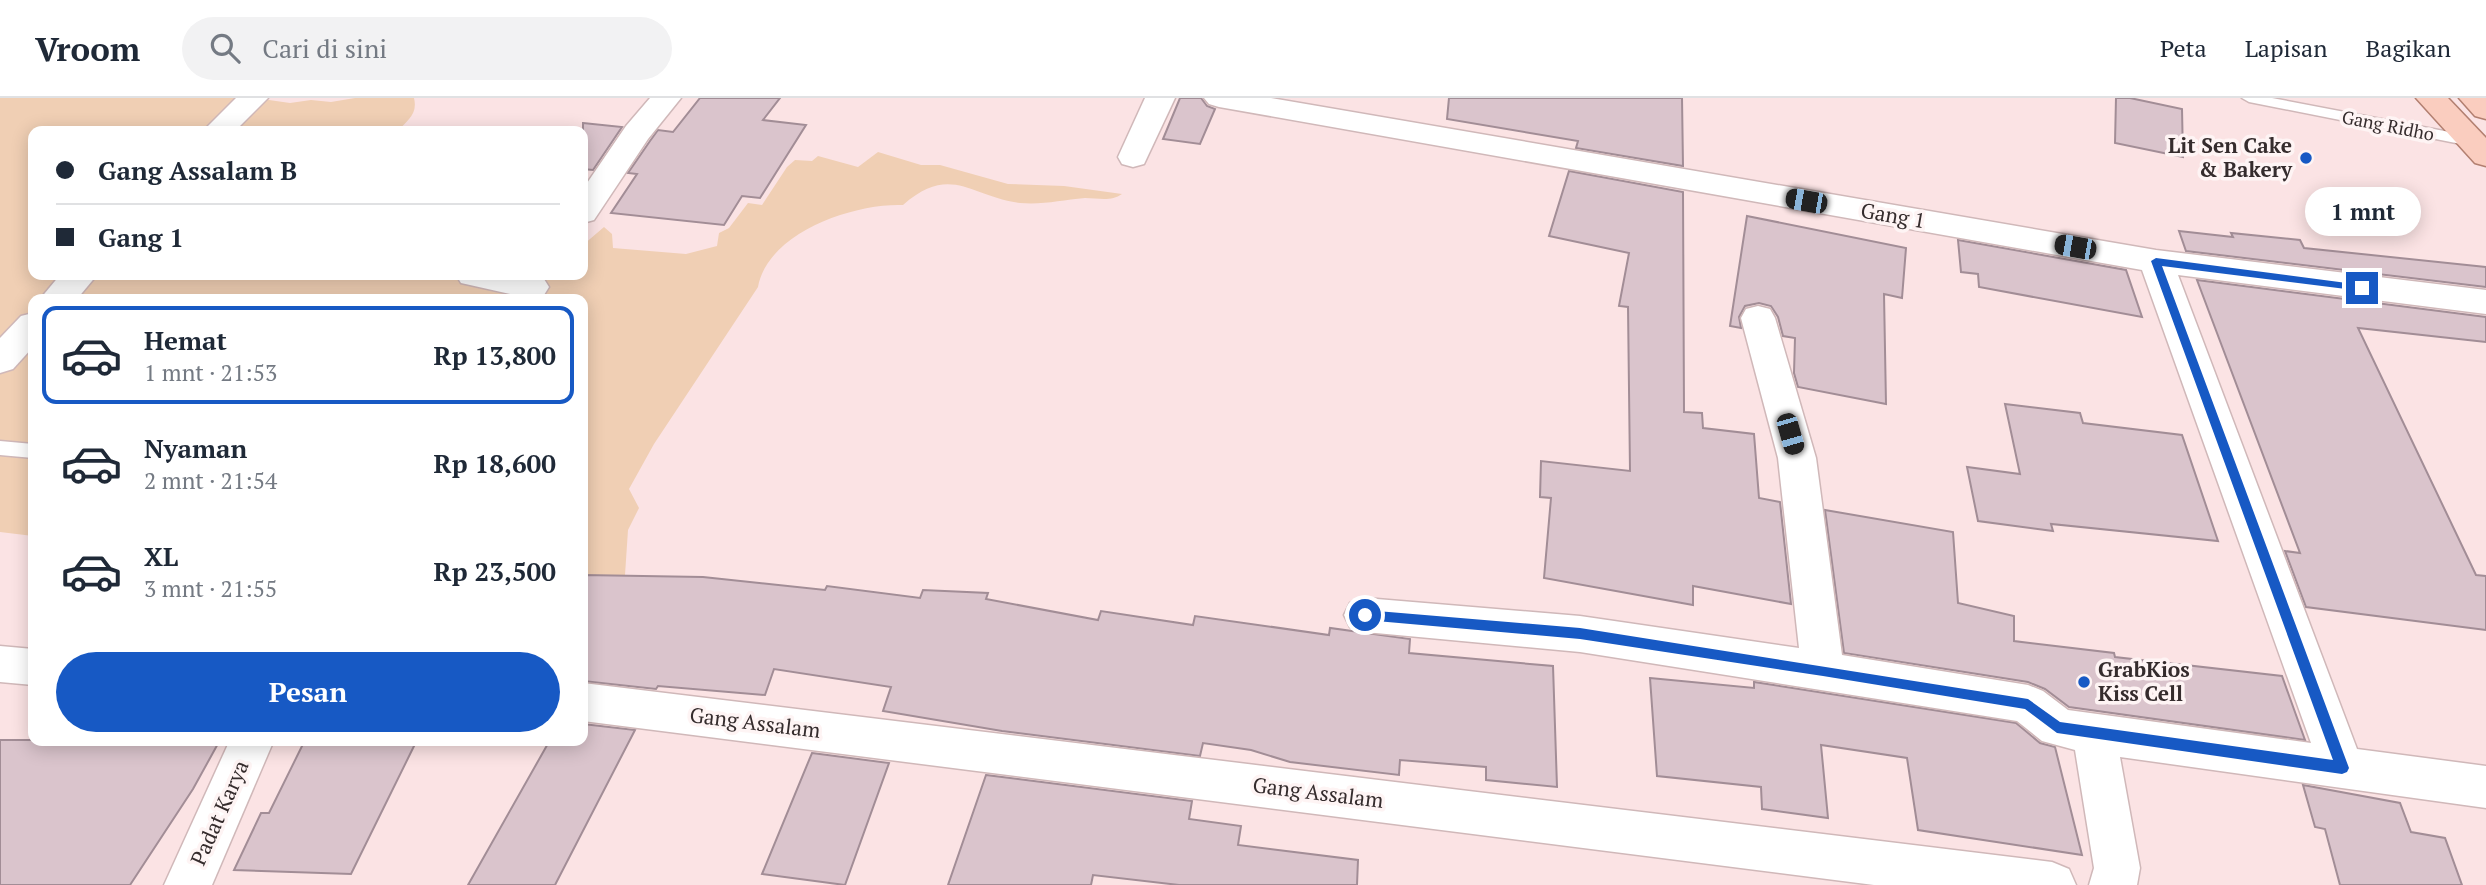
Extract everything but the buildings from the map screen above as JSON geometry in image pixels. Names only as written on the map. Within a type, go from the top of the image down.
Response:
[{"type":"main road","points":[[2431,98],[2482,148]]},
{"type":"main road","points":[[2474,98],[2486,110]]},
{"type":"street","points":[[223,126],[253,98]]},
{"type":"street","points":[[588,206],[637,133],[666,98]]},
{"type":"street","points":[[1133,157],[1160,98]]},
{"type":"street","name":"Gang 1","points":[[1219,98],[2156,261],[2486,302]]},
{"type":"street","points":[[2156,261],[2342,768]]},
{"type":"street","points":[[62,294],[75,280]]},
{"type":"street","points":[[498,280],[532,287]]},
{"type":"street","points":[[1758,318],[1797,458],[1823,670]]},
{"type":"street","points":[[0,360],[28,330]]},
{"type":"street","points":[[1365,615],[1580,634],[1823,670],[2028,704],[2057,727],[2094,734],[2486,786]]},
{"type":"street","points":[[0,664],[28,667]]},
{"type":"street","name":"Gang Assalam","points":[[588,703],[2052,885]]},
{"type":"street","points":[[2094,734],[2117,868],[2113,885]]},
{"type":"street","name":"Padat Karya","points":[[188,885],[249,746]]},
{"type":"lane","name":"Gang Ridho","points":[[2249,98],[2482,148]]},
{"type":"lane","points":[[0,448],[28,451]]},
{"type":"shaded area","points":[[0,98],[255,98],[290,103],[311,100],[331,102],[355,98],[414,98],[415,104],[413,113],[403,126],[28,126],[28,280],[588,280],[588,241],[604,227],[612,234],[613,248],[686,254],[717,246],[719,233],[729,228],[748,203],[762,205],[787,167],[795,160],[812,161],[818,156],[858,167],[878,152],[921,165],[940,165],[1008,184],[1064,186],[1122,194],[1109,199],[1020,203],[948,184],[920,193],[903,205],[861,209],[816,225],[795,236],[778,251],[765,268],[758,287],[654,444],[629,489],[639,508],[628,530],[625,575],[588,617],[588,294],[28,294],[28,535],[0,532]]},
{"type":"place","name":"Lit Sen Cake & Bakery","points":[[2306,158]]},
{"type":"place","name":"GrabKios Kiss Cell","points":[[2084,682]]},
{"type":"route","points":[[1365,615],[1580,634],[1823,670],[2028,704],[2057,727],[2094,734],[2342,768],[2156,261],[2362,288]]}]
